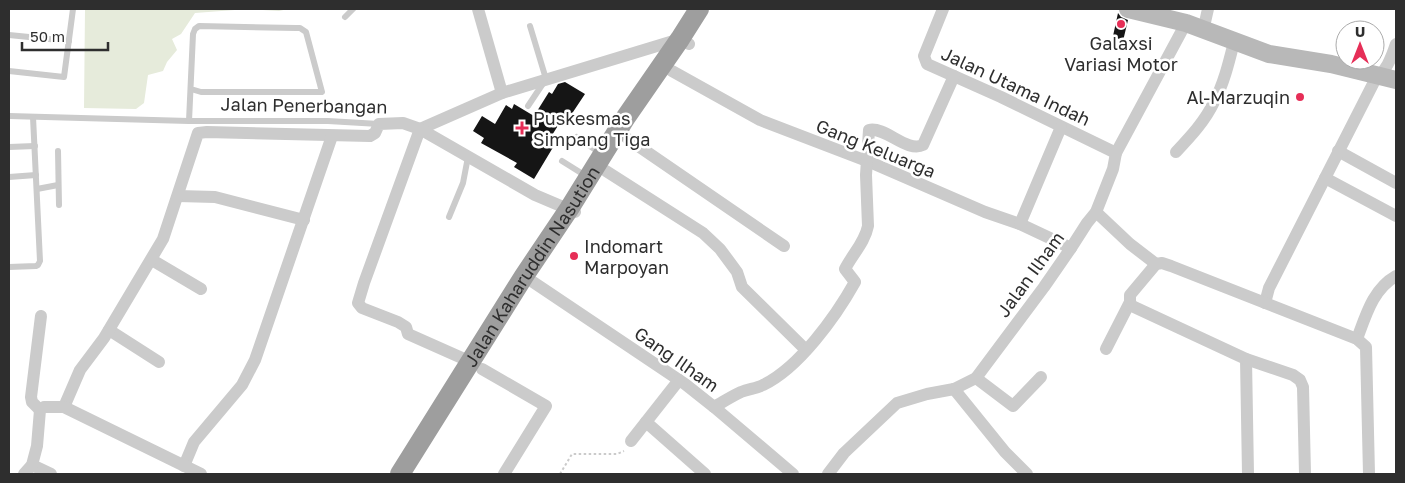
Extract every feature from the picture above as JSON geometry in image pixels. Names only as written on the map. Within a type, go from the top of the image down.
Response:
[{"type":"highway","name":"Jalan Kaharuddin Nasution","points":[[599,168],[628,139],[672,71],[699,9]]},
{"type":"highway","name":"Jalan Kaharuddin Nasution","points":[[400,474],[476,365],[498,345],[626,117],[712,9]]},
{"type":"highway","name":"Jalan Kaharuddin Nasution","points":[[417,474],[457,407],[476,365],[524,276],[573,211]]},
{"type":"main road","points":[[1128,9],[1186,23],[1203,31],[1269,54],[1331,64],[1389,77]]},
{"type":"street","points":[[478,9],[502,93]]},
{"type":"street","name":"Jalan Utama Indah","points":[[943,9],[924,56],[927,64],[1002,97],[1116,153]]},
{"type":"street","points":[[1203,31],[1208,9]]},
{"type":"street","name":"Jalan Ilham","points":[[828,474],[844,453],[897,403],[927,394],[954,389],[976,378],[1096,212],[1113,169],[1116,153],[1186,23]]},
{"type":"street","points":[[504,474],[546,406],[476,365],[408,334],[406,327],[398,322],[358,304],[420,129],[502,93],[685,41]]},
{"type":"street","points":[[1176,152],[1199,127],[1215,102],[1234,42]]},
{"type":"street","points":[[1265,302],[1269,288],[1374,82],[1389,77],[1388,65],[1396,44]]},
{"type":"street","name":"Gang Keluarga","points":[[672,71],[760,120],[866,161],[985,212],[1020,224],[1071,248]]},
{"type":"street","points":[[714,407],[740,392],[763,385],[789,369],[843,302],[855,282],[845,269],[866,233],[868,226],[866,161],[868,132],[870,129],[878,130],[912,146],[920,147],[923,145],[954,76]]},
{"type":"street","name":"Jalan Penerbangan","points":[[379,124],[402,123],[420,129],[535,195],[573,211]]},
{"type":"street","points":[[64,407],[80,370],[109,330],[163,239],[198,134],[207,132],[370,136],[379,124]]},
{"type":"street","points":[[1020,224],[1061,127]]},
{"type":"street","points":[[184,466],[194,442],[242,385],[255,360],[332,136]]},
{"type":"street","points":[[628,139],[784,246]]},
{"type":"street","points":[[1338,151],[1396,183]]},
{"type":"street","points":[[599,168],[703,233],[720,249],[737,272],[742,287],[806,350]]},
{"type":"street","points":[[1325,178],[1396,216]]},
{"type":"street","points":[[178,196],[214,197],[304,220]]},
{"type":"street","points":[[1096,212],[1130,244],[1156,264]]},
{"type":"street","points":[[152,260],[201,289]]},
{"type":"street","points":[[1106,349],[1130,302],[1130,294],[1156,264],[1162,263],[1357,339],[1366,347],[1369,474]]},
{"type":"street","points":[[1357,339],[1369,307],[1378,291],[1386,282],[1396,276]]},
{"type":"street","name":"Gang Ilham","points":[[533,282],[678,380],[714,407],[793,474]]},
{"type":"street","points":[[1130,302],[1132,306],[1246,360],[1284,372],[1300,380],[1303,387],[1305,474]]},
{"type":"street","points":[[42,316],[31,397],[32,402],[40,410],[37,446],[28,470],[51,474]]},
{"type":"street","points":[[109,330],[159,362]]},
{"type":"street","points":[[1246,360],[1248,474]]},
{"type":"street","points":[[976,378],[1013,406],[1041,377]]},
{"type":"street","points":[[631,441],[678,380]]},
{"type":"street","points":[[954,389],[1005,452],[1027,474]]},
{"type":"street","points":[[40,410],[44,407],[64,407],[201,474]]},
{"type":"street","points":[[646,422],[705,474]]},
{"type":"lane","points":[[9,71],[64,77],[73,9]]},
{"type":"lane","points":[[345,17],[353,9]]},
{"type":"lane","points":[[528,106],[546,79],[530,26]]},
{"type":"lane","points":[[189,121],[193,34],[197,27],[300,28],[306,32],[322,92],[201,92],[191,90]]},
{"type":"lane","points":[[9,35],[69,41]]},
{"type":"lane","name":"Jalan Penerbangan","points":[[9,116],[189,121],[328,121],[379,124]]},
{"type":"lane","points":[[9,267],[36,266],[39,263],[33,117]]},
{"type":"lane","points":[[577,137],[599,168]]},
{"type":"lane","points":[[9,147],[34,146]]},
{"type":"lane","points":[[58,151],[59,205]]},
{"type":"lane","points":[[449,217],[462,183],[468,157]]},
{"type":"lane","points":[[562,161],[599,168]]},
{"type":"lane","points":[[9,177],[36,175]]},
{"type":"lane","points":[[37,189],[58,186]]},
{"type":"path","points":[[560,474],[572,454],[617,454],[623,452],[631,441]]},
{"type":"green space","points":[[85,9],[248,9],[195,13],[181,34],[172,39],[177,50],[167,62],[163,71],[148,75],[144,103],[136,109],[84,108]]},
{"type":"green space","points":[[248,9],[288,9],[279,11]]},
{"type":"building","name":"Galaxsi Variasi Motor","points":[[1118,13],[1121,17],[1128,20],[1123,41],[1113,36]]},
{"type":"building","points":[[565,82],[585,94],[563,127],[559,124],[549,140],[555,144],[534,179],[514,167],[517,163],[481,143],[484,138],[473,131],[482,116],[495,124],[506,105],[512,109],[514,104],[534,116],[549,92],[552,94],[558,84]]},
{"type":"place","name":"Galaxsi Variasi Motor","points":[[1121,24]]},
{"type":"place","name":"Al-Marzuqin","points":[[1300,97]]},
{"type":"place","name":"Puskesmas Simpang Tiga","points":[[522,128]]},
{"type":"place","name":"Indomart Marpoyan","points":[[574,256]]}]
